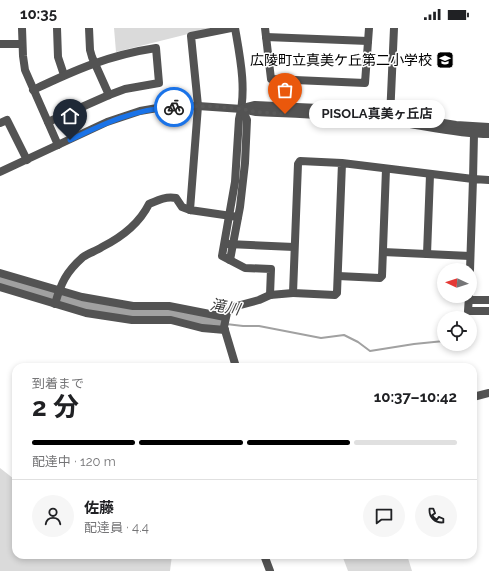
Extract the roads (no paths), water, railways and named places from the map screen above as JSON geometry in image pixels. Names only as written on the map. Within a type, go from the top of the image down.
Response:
[{"type":"street","points":[[22,28],[25,70],[58,145]]},
{"type":"street","points":[[57,28],[58,57],[64,75]]},
{"type":"street","points":[[89,28],[90,50],[94,63],[109,95]]},
{"type":"street","points":[[190,210],[198,106],[191,36],[231,28]]},
{"type":"street","points":[[235,28],[242,78],[242,109],[247,120],[246,151],[226,258],[245,268],[271,269],[270,295]]},
{"type":"street","points":[[264,28],[271,79],[365,82],[368,28]]},
{"type":"street","points":[[390,118],[394,28]]},
{"type":"street","points":[[266,37],[368,41]]},
{"type":"street","points":[[0,44],[22,44]]},
{"type":"street","points":[[33,90],[94,63],[128,53],[156,48],[159,83],[135,87],[109,95],[48,122]]},
{"type":"street","points":[[0,172],[107,122],[140,111],[164,107],[198,106],[242,109],[256,112],[390,118],[489,127]]},
{"type":"street","points":[[390,118],[433,129],[474,134],[489,134]]},
{"type":"street","points":[[0,123],[7,120],[27,160]]},
{"type":"street","points":[[470,263],[474,134]]},
{"type":"street","points":[[292,293],[298,164],[300,161],[342,163],[430,175],[489,180]]},
{"type":"street","points":[[235,363],[225,328],[225,317],[233,308],[270,295],[283,293],[335,295],[337,293],[342,163]]},
{"type":"street","points":[[338,276],[380,278],[382,276],[386,168]]},
{"type":"street","points":[[427,254],[430,175]]},
{"type":"street","points":[[55,304],[62,281],[68,274],[84,257],[125,234],[144,215],[149,204],[162,198],[170,197],[176,198],[182,207],[190,210],[234,216]]},
{"type":"street","points":[[229,244],[294,247]]},
{"type":"street","points":[[383,252],[470,256]]},
{"type":"street","points":[[0,273],[82,297],[133,306],[169,306],[225,317]]},
{"type":"street","points":[[0,287],[86,313],[132,320],[171,320],[197,326],[225,328]]},
{"type":"street","points":[[477,299],[489,300]]},
{"type":"street","points":[[469,303],[468,311],[489,311]]},
{"type":"street","points":[[197,326],[200,313]]},
{"type":"street","points":[[477,396],[489,394]]},
{"type":"street","points":[[266,559],[270,571]]},
{"type":"waterway","name":"滝川","points":[[0,280],[90,306],[139,314],[171,313],[222,323]]},
{"type":"waterway","name":"滝川","points":[[226,324],[259,326],[321,338],[344,335],[358,342],[370,351],[437,342]]},
{"type":"place","name":"広陵町立真美ケ丘第二小学校","points":[[445,60]]},
{"type":"place","name":"PISOLA真美ヶ丘店","points":[[285,114]]}]
